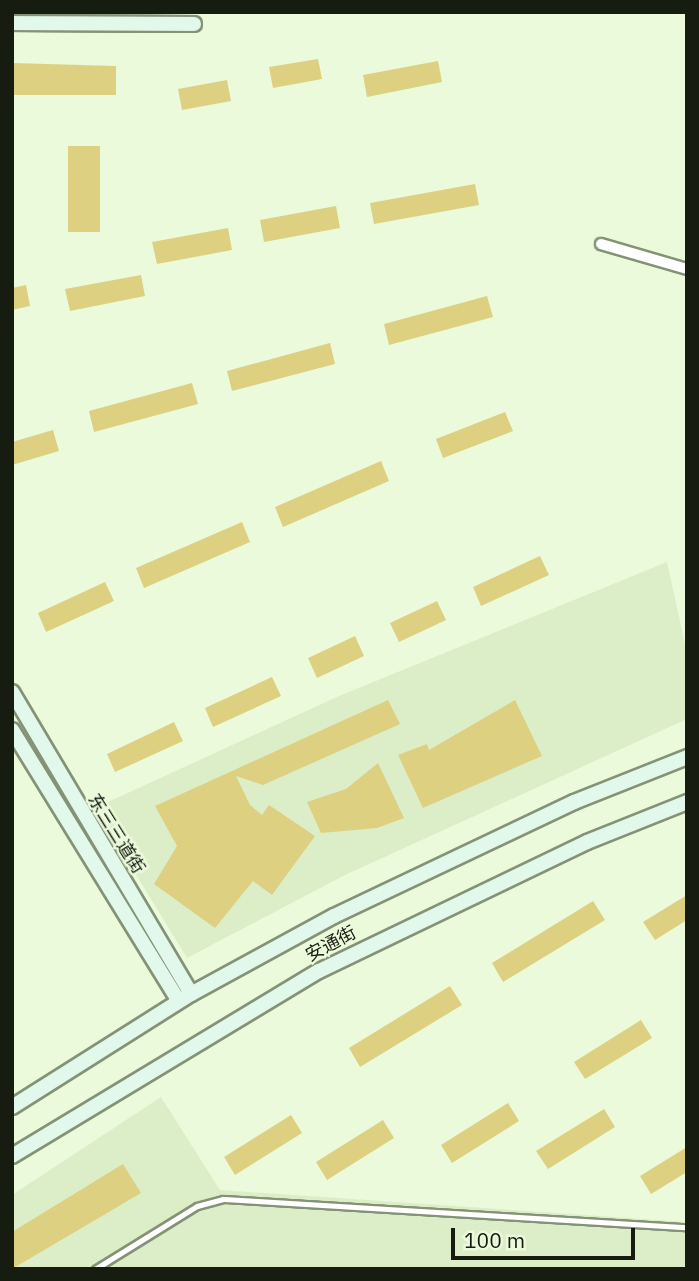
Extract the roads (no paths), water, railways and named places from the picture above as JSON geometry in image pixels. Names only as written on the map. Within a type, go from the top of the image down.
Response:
[{"type":"main road","points":[[12,23],[194,24]]},
{"type":"main road","name":"东三三道街","points":[[12,692],[185,997]]},
{"type":"main road","name":"东三三道街","points":[[12,730],[185,997]]},
{"type":"main road","name":"安通街","points":[[12,1107],[185,997],[406,880],[687,757]]},
{"type":"main road","name":"安通街","points":[[12,1156],[319,971],[562,854],[687,802]]},
{"type":"street","points":[[601,244],[687,269]]},
{"type":"lane","points":[[95,1269],[197,1206],[223,1199],[687,1227]]}]
